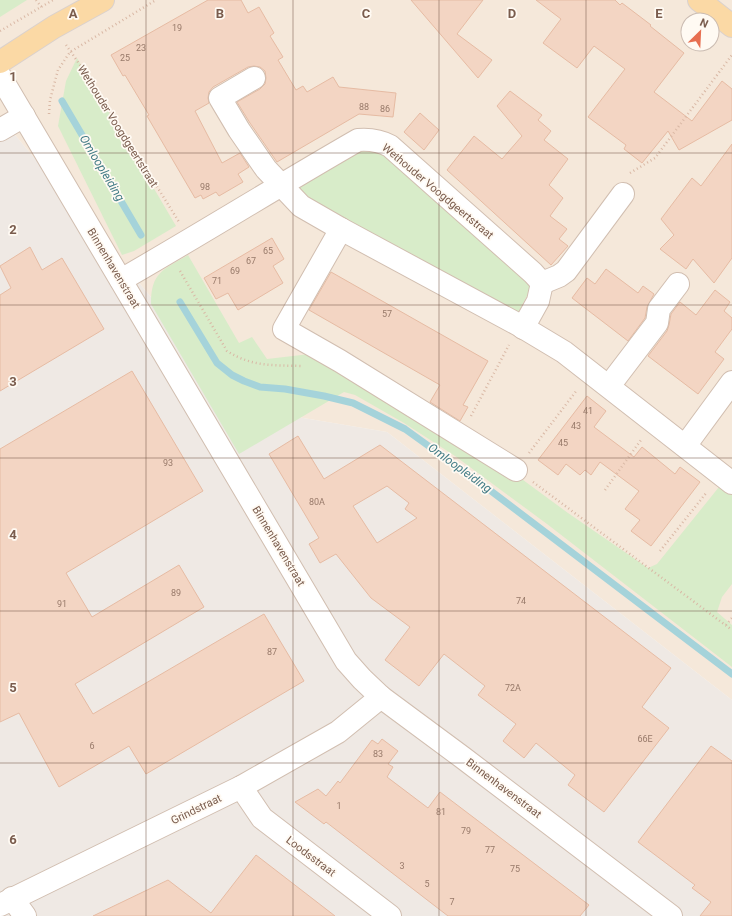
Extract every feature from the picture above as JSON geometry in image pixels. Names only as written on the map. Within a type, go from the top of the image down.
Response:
[{"type":"main road","points":[[0,62],[54,28],[104,0]]},
{"type":"main road","points":[[699,0],[732,26]]},
{"type":"street","name":"Binnenhavenstraat","points":[[0,76],[346,661],[381,697],[671,916]]},
{"type":"street","points":[[254,78],[220,98],[239,130],[266,169],[301,206],[521,326],[564,352],[726,479]]},
{"type":"street","points":[[0,130],[24,116]]},
{"type":"street","name":"Wethouder Voogdgeertstraat","points":[[121,280],[169,253],[281,184],[358,140],[371,139],[380,141],[390,146],[533,273],[542,283]]},
{"type":"street","points":[[521,326],[538,301],[542,283],[560,276],[566,271],[623,194]]},
{"type":"street","points":[[341,229],[284,329],[340,361],[516,470]]},
{"type":"street","points":[[609,386],[657,323],[659,309],[678,284]]},
{"type":"street","points":[[685,446],[732,382]]},
{"type":"street","name":"Grindstraat","points":[[6,902],[241,788],[338,732],[381,697]]},
{"type":"street","name":"Loodsstraat","points":[[241,788],[262,818],[390,916]]},
{"type":"street","points":[[6,902],[25,916]]},
{"type":"path","points":[[36,0],[41,6]]},
{"type":"path","points":[[0,31],[53,0]]},
{"type":"path","name":"Wethouder Voogdgeertstraat","points":[[156,0],[70,52],[92,82],[190,240]]},
{"type":"path","points":[[623,194],[623,177],[655,158],[732,55]]},
{"type":"path","points":[[169,253],[227,351],[236,358],[248,362],[274,365],[306,366]]},
{"type":"path","points":[[460,436],[521,326]]},
{"type":"path","points":[[590,372],[516,470],[732,630]]},
{"type":"path","points":[[605,490],[655,422]]},
{"type":"path","points":[[660,551],[726,479]]},
{"type":"path","points":[[726,625],[732,618]]},
{"type":"shaded area","points":[[0,0],[732,0],[732,700],[387,432],[244,408],[0,117]]},
{"type":"shaded area","points":[[0,117],[244,408],[387,432],[732,700],[732,916],[0,916]]},
{"type":"green space","points":[[0,0],[27,0],[0,17]]},
{"type":"green space","points":[[77,58],[176,226],[134,251],[122,255],[58,126],[66,81]]},
{"type":"green space","points":[[372,150],[384,154],[528,281],[531,286],[530,290],[517,315],[314,206],[297,186],[348,152]]},
{"type":"green space","points":[[188,255],[239,343],[252,337],[267,359],[310,354],[519,477],[648,568],[657,564],[723,482],[732,489],[732,584],[722,597],[717,612],[732,625],[732,667],[547,524],[455,456],[404,423],[355,395],[344,392],[239,454],[151,304],[153,285],[156,278],[165,269]]},
{"type":"building","points":[[208,0],[241,0],[248,13],[259,7],[274,33],[270,36],[283,57],[278,60],[296,90],[303,86],[307,92],[333,77],[339,87],[396,93],[393,117],[359,114],[277,162],[237,102],[260,89],[265,84],[265,71],[260,67],[248,67],[213,87],[209,92],[209,103],[195,111],[222,163],[240,153],[249,167],[238,174],[243,182],[219,196],[216,192],[203,199],[201,195],[195,198],[147,116],[149,115],[111,55]]},
{"type":"building","points":[[411,0],[483,0],[457,34],[492,60],[478,78]]},
{"type":"building","points":[[536,0],[615,0],[620,5],[622,3],[651,25],[650,26],[680,50],[680,52],[684,53],[654,92],[692,121],[722,81],[732,89],[732,120],[679,150],[668,131],[642,163],[624,149],[626,145],[588,117],[625,69],[594,46],[577,68],[543,43],[561,19]]},
{"type":"building","points":[[510,91],[542,115],[538,120],[551,131],[544,140],[568,159],[549,185],[563,198],[550,216],[567,229],[559,239],[568,246],[551,265],[447,170],[474,136],[502,159],[522,136],[497,106]]},
{"type":"building","points":[[420,113],[439,130],[424,150],[404,132]]},
{"type":"building","points":[[732,144],[732,258],[714,283],[693,259],[686,269],[660,249],[674,235],[661,219],[692,178],[701,186]]},
{"type":"building","points":[[272,238],[284,259],[273,266],[283,283],[238,310],[228,293],[216,299],[204,278]]},
{"type":"building","points":[[30,247],[42,270],[62,258],[104,329],[0,391],[0,295],[11,288],[0,266]]},
{"type":"building","points":[[606,269],[638,293],[643,286],[654,294],[647,307],[645,318],[628,341],[572,298],[587,278],[595,284]]},
{"type":"building","points":[[331,272],[488,361],[463,405],[468,407],[460,421],[430,402],[440,385],[309,310]]},
{"type":"building","points":[[715,290],[730,302],[724,311],[732,318],[732,329],[715,352],[724,359],[698,394],[648,356],[667,331],[671,314],[680,302],[696,315]]},
{"type":"building","points":[[132,371],[203,491],[66,573],[92,617],[179,565],[204,607],[75,684],[93,714],[264,614],[304,681],[146,774],[129,746],[59,787],[19,713],[0,722],[0,449]]},
{"type":"building","points":[[587,396],[606,411],[594,427],[634,457],[642,447],[675,474],[680,467],[700,482],[651,546],[631,531],[640,520],[625,509],[639,491],[600,462],[591,475],[585,470],[580,475],[566,464],[558,475],[538,460]]},
{"type":"building","points":[[298,436],[324,479],[380,445],[671,668],[642,707],[669,728],[604,812],[568,785],[575,775],[536,743],[524,758],[503,741],[516,724],[478,695],[485,686],[444,654],[419,686],[385,660],[410,627],[371,598],[336,554],[320,563],[309,544],[319,538],[269,454]],"holes":[[[387,486],[409,503],[405,509],[417,518],[377,543],[353,506]]]},
{"type":"building","points":[[382,739],[398,751],[388,764],[393,767],[387,777],[428,808],[440,792],[589,905],[580,916],[448,916],[326,822],[324,824],[295,802],[318,789],[326,796],[338,781],[340,783],[372,740],[378,744]]},
{"type":"building","points":[[711,746],[732,761],[732,916],[700,916],[711,902],[692,888],[695,885],[638,842]]},
{"type":"building","points":[[256,855],[335,916],[93,916],[168,880],[211,913]]},
{"type":"waterway","name":"Omloopleiding","points":[[62,101],[141,235]]},
{"type":"waterway","name":"Omloopleiding","points":[[180,302],[217,363],[232,375],[260,387],[285,389],[353,403],[405,429],[487,488],[732,674]]}]
